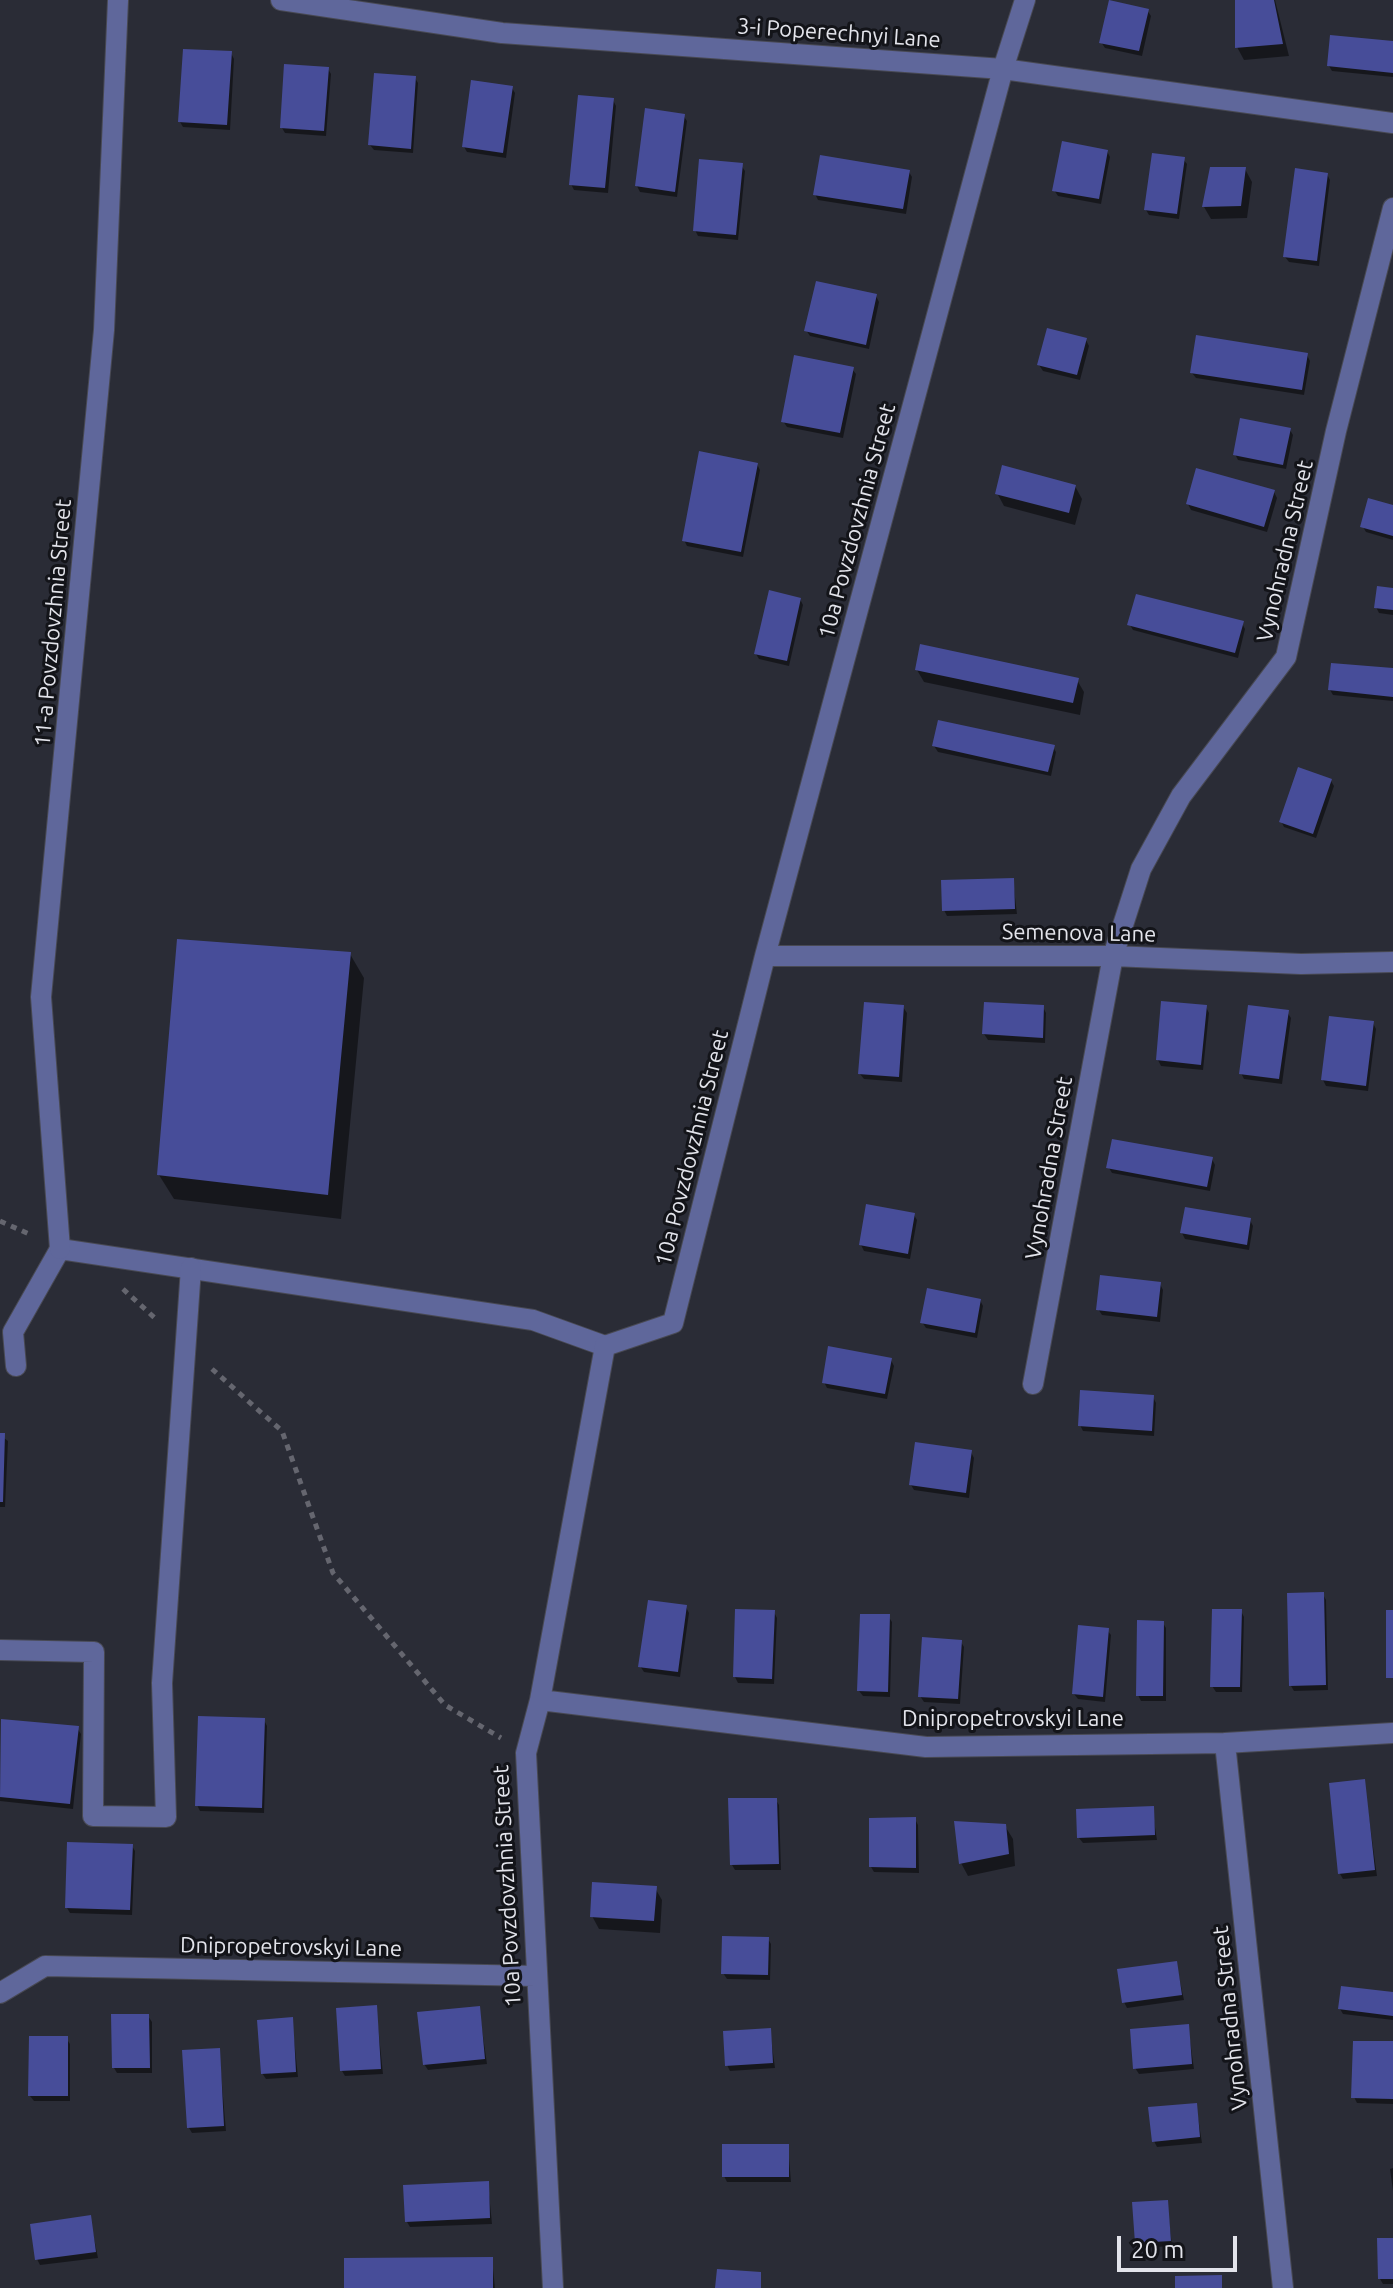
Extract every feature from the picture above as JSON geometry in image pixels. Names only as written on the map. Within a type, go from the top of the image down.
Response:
[{"type":"street","name":"11-a Povzdovzhnia Street","points":[[60,1249],[41,997],[104,330],[118,0]]},
{"type":"street","name":"3-i Poperechnyi Lane","points":[[281,0],[502,33],[1003,69],[1393,123]]},
{"type":"street","name":"10a Povzdovzhnia Street","points":[[553,2288],[526,1753],[540,1700],[605,1346],[673,1323],[765,956],[1003,69],[1025,0]]},
{"type":"street","name":"Vynohradna Street","points":[[1033,1384],[1113,956],[1141,869],[1181,796],[1286,657],[1336,431],[1393,208]]},
{"type":"street","name":"Semenova Lane","points":[[765,956],[1113,956],[1301,964],[1393,962]]},
{"type":"street","points":[[16,1366],[13,1332],[60,1249],[533,1320],[605,1346]]},
{"type":"street","points":[[0,1650],[94,1652],[93,1816],[166,1817],[162,1683],[191,1268]]},
{"type":"street","name":"Dnipropetrovskyi Lane","points":[[540,1700],[926,1747],[1225,1743],[1393,1733]]},
{"type":"street","name":"Vynohradna Street","points":[[1225,1743],[1283,2288]]},
{"type":"street","name":"Dnipropetrovskyi Lane","points":[[0,1993],[45,1966],[535,1976]]},
{"type":"path","points":[[117,1284],[164,1326]]},
{"type":"path","points":[[200,1358],[282,1431],[333,1573],[373,1622],[445,1705],[526,1753]]},
{"type":"building","points":[[1109,0],[1149,9],[1139,51],[1099,43]]},
{"type":"building","points":[[1235,0],[1274,0],[1283,44],[1235,48]]},
{"type":"building","points":[[1330,35],[1393,41],[1393,73],[1327,66]]},
{"type":"building","points":[[183,49],[232,51],[227,125],[178,122]]},
{"type":"building","points":[[284,64],[329,67],[324,131],[280,128]]},
{"type":"building","points":[[374,73],[416,76],[411,149],[368,145]]},
{"type":"building","points":[[471,80],[513,86],[503,153],[462,147]]},
{"type":"building","points":[[578,95],[614,98],[605,188],[569,185]]},
{"type":"building","points":[[645,108],[685,114],[675,192],[635,186]]},
{"type":"building","points":[[1062,141],[1108,150],[1099,199],[1052,191]]},
{"type":"building","points":[[1152,153],[1185,157],[1177,214],[1144,210]]},
{"type":"building","points":[[820,155],[910,170],[903,209],[813,195]]},
{"type":"building","points":[[699,159],[743,163],[736,235],[693,231]]},
{"type":"building","points":[[1210,167],[1246,167],[1241,206],[1202,207]]},
{"type":"building","points":[[1295,168],[1328,173],[1317,261],[1283,257]]},
{"type":"building","points":[[816,281],[877,294],[866,345],[804,331]]},
{"type":"building","points":[[1047,328],[1087,338],[1077,375],[1037,365]]},
{"type":"building","points":[[1196,335],[1308,353],[1302,390],[1190,373]]},
{"type":"building","points":[[794,355],[854,367],[840,433],[781,422]]},
{"type":"building","points":[[1240,418],[1291,428],[1283,465],[1233,455]]},
{"type":"building","points":[[699,451],[758,463],[741,552],[682,541]]},
{"type":"building","points":[[1002,465],[1076,485],[1069,513],[995,494]]},
{"type":"building","points":[[1196,468],[1275,490],[1264,527],[1186,504]]},
{"type":"building","points":[[1368,498],[1393,505],[1393,536],[1360,527]]},
{"type":"building","points":[[1377,586],[1393,588],[1393,610],[1374,608]]},
{"type":"building","points":[[769,590],[801,598],[787,661],[754,654]]},
{"type":"building","points":[[1136,594],[1244,621],[1235,653],[1127,625]]},
{"type":"building","points":[[920,644],[1079,678],[1073,703],[915,670]]},
{"type":"building","points":[[1331,663],[1393,668],[1393,697],[1328,690]]},
{"type":"building","points":[[938,720],[1055,745],[1048,772],[932,746]]},
{"type":"building","points":[[1298,767],[1332,779],[1313,834],[1279,822]]},
{"type":"building","points":[[1014,878],[1015,909],[942,911],[941,880]]},
{"type":"building","points":[[177,939],[351,952],[328,1195],[157,1175]]},
{"type":"building","points":[[1161,1001],[1207,1005],[1201,1065],[1156,1060]]},
{"type":"building","points":[[864,1002],[904,1005],[899,1077],[858,1074]]},
{"type":"building","points":[[984,1002],[1044,1005],[1043,1038],[982,1034]]},
{"type":"building","points":[[1248,1005],[1289,1010],[1279,1079],[1239,1074]]},
{"type":"building","points":[[1329,1016],[1374,1021],[1366,1086],[1321,1080]]},
{"type":"building","points":[[1112,1139],[1213,1157],[1207,1187],[1106,1168]]},
{"type":"building","points":[[866,1204],[915,1213],[908,1254],[859,1245]]},
{"type":"building","points":[[1185,1207],[1251,1218],[1247,1245],[1180,1233]]},
{"type":"building","points":[[1100,1275],[1161,1282],[1157,1317],[1096,1310]]},
{"type":"building","points":[[927,1288],[981,1299],[975,1333],[920,1323]]},
{"type":"building","points":[[828,1346],[892,1358],[885,1394],[822,1383]]},
{"type":"building","points":[[1080,1390],[1154,1395],[1152,1431],[1078,1426]]},
{"type":"building","points":[[0,1433],[5,1433],[3,1502],[0,1502]]},
{"type":"building","points":[[915,1442],[972,1450],[966,1493],[909,1485]]},
{"type":"building","points":[[1324,1592],[1326,1685],[1289,1686],[1287,1593]]},
{"type":"building","points":[[648,1600],[687,1605],[678,1672],[638,1667]]},
{"type":"building","points":[[735,1609],[775,1610],[772,1679],[733,1677]]},
{"type":"building","points":[[1212,1609],[1242,1609],[1240,1687],[1210,1687]]},
{"type":"building","points":[[1386,1610],[1393,1610],[1393,1678],[1386,1678]]},
{"type":"building","points":[[860,1614],[890,1614],[888,1692],[857,1691]]},
{"type":"building","points":[[1137,1620],[1164,1621],[1163,1696],[1136,1696]]},
{"type":"building","points":[[1078,1625],[1109,1628],[1103,1697],[1072,1694]]},
{"type":"building","points":[[922,1637],[962,1640],[958,1699],[918,1697]]},
{"type":"building","points":[[198,1716],[265,1718],[262,1808],[195,1806]]},
{"type":"building","points":[[1,1719],[79,1726],[70,1804],[0,1797]]},
{"type":"building","points":[[1365,1779],[1375,1870],[1338,1874],[1329,1783]]},
{"type":"building","points":[[728,1798],[777,1798],[779,1864],[730,1865]]},
{"type":"building","points":[[1154,1806],[1155,1835],[1077,1838],[1076,1809]]},
{"type":"building","points":[[916,1817],[916,1868],[869,1867],[869,1818]]},
{"type":"building","points":[[954,1821],[1006,1824],[1009,1854],[959,1864]]},
{"type":"building","points":[[67,1842],[133,1844],[130,1910],[65,1908]]},
{"type":"building","points":[[592,1882],[657,1886],[654,1921],[590,1917]]},
{"type":"building","points":[[722,1936],[769,1937],[768,1975],[721,1974]]},
{"type":"building","points":[[1177,1961],[1182,1995],[1122,2003],[1117,1969]]},
{"type":"building","points":[[1341,1986],[1393,1992],[1393,2016],[1338,2009]]},
{"type":"building","points":[[377,2005],[381,2069],[340,2071],[336,2008]]},
{"type":"building","points":[[480,2006],[485,2059],[423,2065],[417,2012]]},
{"type":"building","points":[[111,2014],[149,2014],[150,2068],[112,2068]]},
{"type":"building","points":[[293,2017],[296,2072],[261,2074],[257,2020]]},
{"type":"building","points":[[1189,2024],[1192,2064],[1133,2069],[1130,2029]]},
{"type":"building","points":[[771,2028],[773,2063],[725,2066],[723,2031]]},
{"type":"building","points":[[29,2036],[68,2036],[68,2096],[28,2096]]},
{"type":"building","points":[[1353,2041],[1393,2041],[1393,2099],[1351,2098]]},
{"type":"building","points":[[220,2048],[224,2126],[187,2128],[182,2050]]},
{"type":"building","points":[[1197,2103],[1200,2137],[1152,2142],[1148,2107]]},
{"type":"building","points":[[722,2144],[789,2144],[789,2177],[722,2177]]},
{"type":"building","points":[[489,2181],[490,2218],[405,2222],[403,2185]]},
{"type":"building","points":[[1168,2200],[1171,2241],[1135,2243],[1132,2202]]},
{"type":"building","points":[[91,2215],[96,2252],[35,2260],[30,2224]]},
{"type":"building","points":[[1377,2238],[1393,2238],[1393,2279],[1378,2279]]},
{"type":"building","points":[[493,2257],[493,2288],[344,2288],[344,2258]]},
{"type":"building","points":[[717,2269],[761,2272],[761,2288],[715,2288]]},
{"type":"building","points":[[1222,2275],[1222,2288],[1175,2288],[1175,2276]]}]
